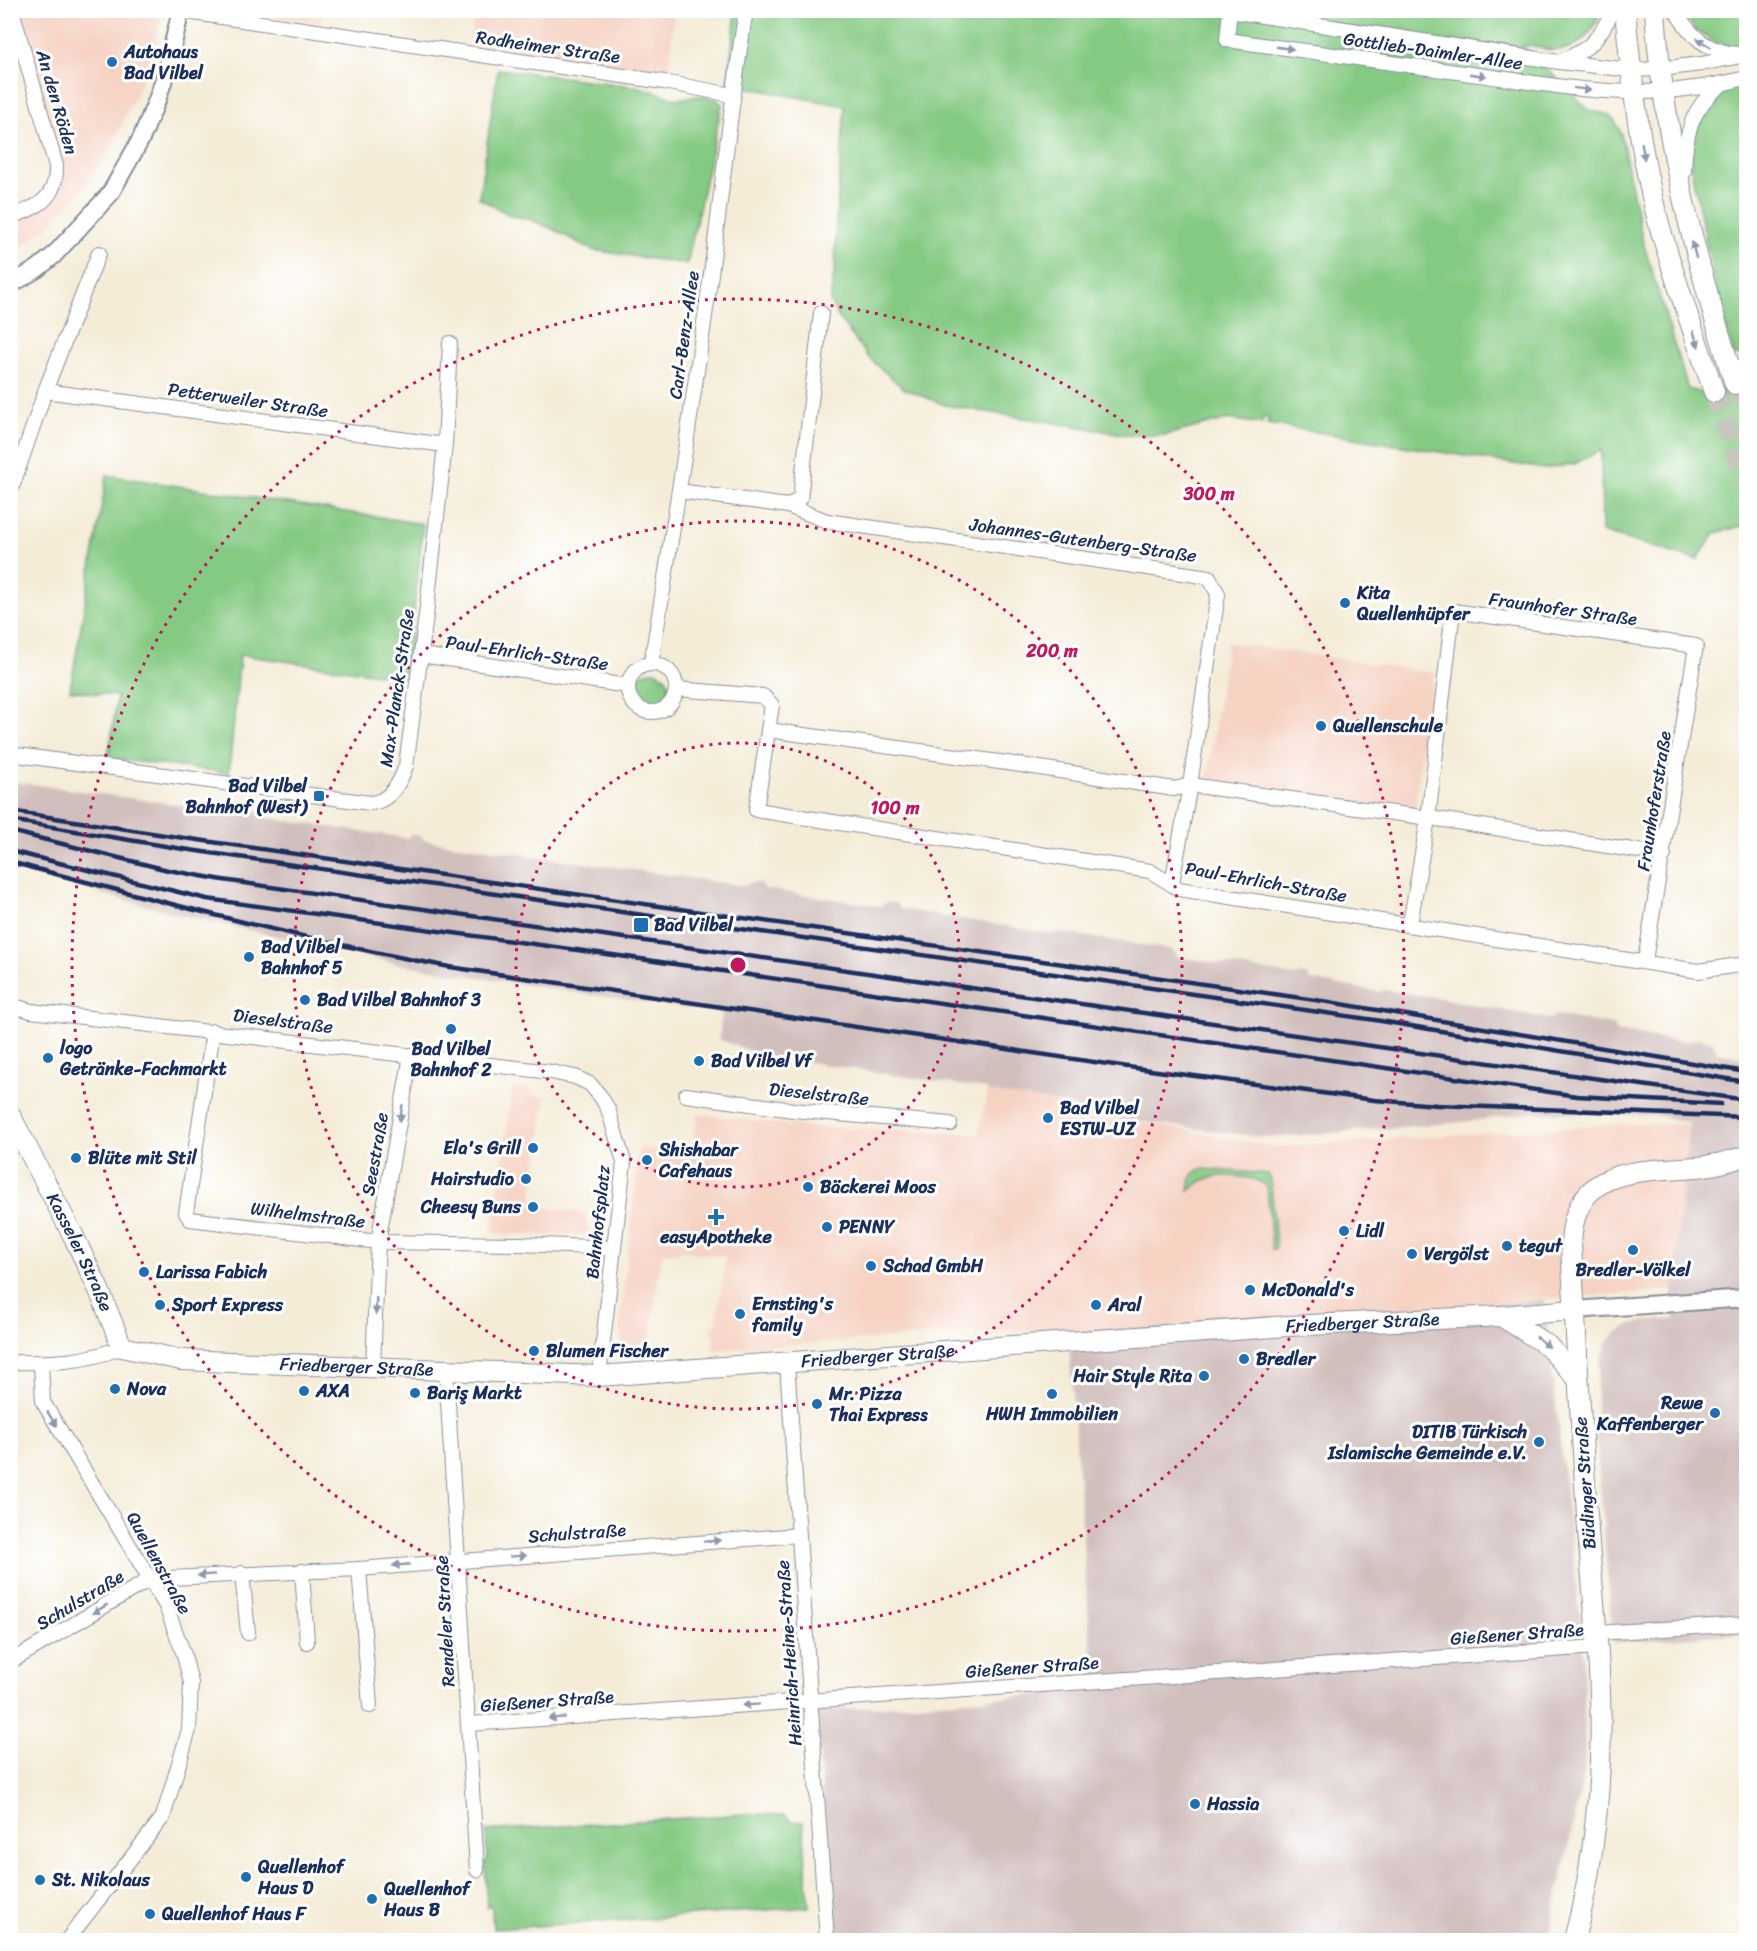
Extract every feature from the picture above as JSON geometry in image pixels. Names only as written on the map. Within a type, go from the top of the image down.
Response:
[{"type":"main road","points":[[1625,10],[1634,93],[1655,208],[1671,267],[1714,392]]},
{"type":"main road","points":[[1655,10],[1663,93],[1683,201],[1708,299],[1735,384]]},
{"type":"main road","name":"Kasseler Straße","points":[[10,1115],[73,1235],[122,1347]]},
{"type":"main road","name":"Kasseler Straße","points":[[10,1126],[33,1159]]},
{"type":"main road","name":"Büdinger Straße","points":[[1574,1941],[1593,1838],[1600,1763],[1596,1640],[1577,1378],[1571,1245],[1573,1224],[1581,1205],[1590,1193],[1610,1178],[1628,1172],[1707,1166],[1746,1156]]},
{"type":"main road","name":"Friedberger Straße","points":[[122,1347],[181,1360],[599,1376],[1288,1326],[1501,1316],[1574,1310]]},
{"type":"main road","points":[[1501,1316],[1547,1344],[1577,1378]]},
{"type":"street","name":"An den Röden","points":[[10,217],[44,201],[50,193],[56,176],[56,166],[12,10]]},
{"type":"street","name":"Carl-Benz-Allee","points":[[651,664],[710,279],[732,95],[746,10]]},
{"type":"street","points":[[1559,62],[1582,53],[1597,39],[1613,10]]},
{"type":"street","points":[[1675,10],[1690,34],[1712,48],[1724,53],[1746,55]]},
{"type":"street","name":"Rodheimer Straße","points":[[181,11],[664,82],[732,95]]},
{"type":"street","points":[[10,285],[37,269],[53,256],[110,194],[141,139],[157,100],[181,11]]},
{"type":"street","name":"Gottlieb-Daimler-Allee","points":[[1746,55],[1701,64],[1631,70],[1559,62],[1230,11],[1227,40],[1603,92],[1663,93],[1722,85],[1746,78]]},
{"type":"street","points":[[1683,201],[1684,146],[1690,121],[1701,103],[1722,85]]},
{"type":"street","points":[[10,493],[45,391],[99,254]]},
{"type":"street","points":[[679,491],[794,502],[821,313]]},
{"type":"street","name":"Max-Planck-Straße","points":[[10,754],[370,803],[379,802],[392,792],[403,776],[406,766],[421,655],[445,445],[450,343]]},
{"type":"street","name":"Petterweiler Straße","points":[[45,391],[445,445]]},
{"type":"street","name":"Johannes-Gutenberg-Straße","points":[[794,502],[827,521],[1209,577],[1218,594],[1190,785],[1172,883]]},
{"type":"street","name":"Fraunhofer Straße","points":[[1410,924],[1428,819],[1453,611],[1696,646]]},
{"type":"street","name":"Fraunhoferstraße","points":[[1646,961],[1696,646]]},
{"type":"street","name":"Paul-Ehrlich-Straße","points":[[421,655],[628,686]]},
{"type":"street","points":[[651,664],[661,665],[669,671],[676,689],[673,699],[658,711],[648,711],[639,707],[632,700],[628,686],[631,676],[637,669],[651,664]]},
{"type":"street","name":"Paul-Ehrlich-Straße","points":[[676,689],[763,696],[772,705],[756,810],[1150,871],[1179,889],[1698,971],[1746,964]]},
{"type":"street","points":[[768,730],[1174,789],[1190,785],[1444,820],[1664,855]]},
{"type":"street","name":"Dieselstraße","points":[[10,1005],[31,1011],[551,1072]]},
{"type":"street","name":"Wilhelmstraße","points":[[213,1031],[187,1217],[378,1242],[614,1248]]},
{"type":"street","name":"Seestraße","points":[[373,1366],[378,1242],[411,1055]]},
{"type":"street","name":"Bahnhofsplatz","points":[[551,1072],[575,1077],[590,1084],[601,1096],[608,1108],[624,1162],[599,1376]]},
{"type":"street","name":"Dieselstraße","points":[[686,1095],[793,1110],[950,1124]]},
{"type":"street","name":"Friedberger Straße","points":[[1574,1310],[1746,1298]]},
{"type":"street","points":[[10,1362],[42,1363],[100,1356],[122,1347]]},
{"type":"street","name":"Quellenstraße","points":[[42,1363],[41,1395],[46,1410],[170,1614],[189,1671],[191,1719],[187,1744],[163,1817],[67,1941]]},
{"type":"street","name":"Heinrich-Heine-Straße","points":[[787,1363],[827,1941]]},
{"type":"street","name":"Rendeler Straße","points":[[446,1370],[477,1870]]},
{"type":"street","name":"Schulstraße","points":[[10,1662],[150,1579],[359,1569],[799,1535]]},
{"type":"street","points":[[359,1569],[369,1706]]},
{"type":"street","points":[[302,1571],[308,1642]]},
{"type":"street","points":[[242,1573],[248,1633]]},
{"type":"street","name":"Gießener Straße","points":[[469,1724],[810,1701],[1596,1640],[1746,1624]]},
{"type":"shaded area","points":[[18,11],[164,11],[144,76],[112,146],[79,194],[47,228],[11,253],[11,219],[55,189]]},
{"type":"shaded area","points":[[240,11],[324,11],[322,24]]},
{"type":"shaded area","points":[[474,11],[674,11],[669,75],[469,47]]},
{"type":"shaded area","name":"Quellenschule","points":[[1227,642],[1434,673],[1414,811],[1207,780]]},
{"type":"shaded area","points":[[10,781],[249,815],[255,811],[263,812],[267,818],[407,838],[412,834],[421,836],[424,840],[745,886],[751,882],[760,883],[764,889],[881,906],[887,902],[896,903],[900,909],[1053,934],[1059,932],[1173,950],[1178,957],[1296,976],[1307,975],[1310,980],[1380,992],[1383,990],[1434,997],[1550,1019],[1555,1015],[1613,1025],[1617,1031],[1684,1042],[1698,1038],[1713,1042],[1717,1052],[1746,1059],[1746,1633],[1613,1643],[1596,1436],[1600,1361],[1607,1344],[1615,1333],[1628,1326],[1646,1321],[1675,1319],[1673,1290],[1689,1123],[1661,1116],[1527,1113],[1465,1122],[1267,1138],[1076,1113],[1076,1105],[988,1092],[987,1089],[761,1055],[719,1039],[722,1013],[564,991],[399,964],[173,913],[11,869]]},
{"type":"shaded area","points":[[513,1086],[531,1089],[530,1095],[546,1097],[531,1206],[584,1213],[591,1235],[492,1234]]},
{"type":"shaded area","points":[[988,1092],[1077,1105],[1077,1113],[1276,1147],[1619,1124],[1689,1124],[1673,1290],[1059,1334],[1010,1330],[714,1350],[712,1326],[716,1325],[726,1257],[679,1250],[679,1253],[662,1253],[648,1354],[622,1356],[620,1322],[639,1148],[692,1153],[697,1114],[798,1126],[978,1134]]},
{"type":"shaded area","points":[[1544,1300],[1583,1644],[1585,1769],[1548,1940],[833,1940],[816,1711],[1094,1691],[1068,1334]]},
{"type":"green space","points":[[736,11],[1601,11],[1591,31],[1573,46],[1554,50],[1522,45],[1590,111],[1610,116],[1621,134],[1643,242],[1688,389],[1708,395],[1743,386],[1746,377],[1746,525],[1715,533],[1697,560],[1602,532],[1601,450],[1574,464],[1545,469],[1267,424],[1269,418],[1263,417],[1262,424],[1228,419],[1166,435],[1129,435],[945,405],[903,388],[869,358],[830,302],[835,268],[836,221],[845,106],[728,84]]},
{"type":"green space","points":[[1683,11],[1746,11],[1746,45],[1727,45],[1709,39],[1694,27]]},
{"type":"green space","points":[[498,69],[640,87],[676,99],[700,96],[716,99],[722,104],[687,264],[592,250],[553,229],[526,218],[512,216],[479,198]]},
{"type":"green space","points":[[1746,83],[1746,362],[1743,354],[1734,356],[1717,294],[1690,164],[1691,133],[1705,110],[1719,94]]},
{"type":"green space","points":[[107,475],[423,524],[407,678],[240,655],[229,773],[108,758],[117,696],[70,690]]},
{"type":"green space","points":[[652,671],[664,676],[669,688],[664,700],[652,705],[640,700],[635,688],[640,676]]},
{"type":"green space","points":[[1202,1169],[1268,1174],[1271,1180],[1276,1249],[1272,1250],[1267,1186],[1253,1179],[1225,1176],[1207,1179],[1189,1191],[1192,1177],[1195,1172]]},
{"type":"green space","points":[[747,1814],[784,1815],[792,1821],[803,1822],[809,1907],[493,1929],[492,1907],[487,1907],[486,1831]]},
{"type":"tunnel","points":[[1735,384],[1746,414]]},
{"type":"tunnel","points":[[1714,392],[1746,484]]},
{"type":"railway","points":[[10,811],[1329,1002],[1746,1072]]},
{"type":"railway","points":[[10,820],[183,849],[1375,1020],[1746,1082]]},
{"type":"railway","points":[[10,831],[168,870],[223,880],[1746,1100]]},
{"type":"railway","points":[[10,851],[207,899],[613,955],[1577,1096],[1721,1104]]},
{"type":"railway","points":[[10,862],[284,932],[450,967],[1135,1068],[1374,1100],[1437,1105],[1746,1117]]},
{"type":"place","name":"Autohaus Bad Vilbel","points":[[112,62]]},
{"type":"place","name":"Kita Quellenhüpfer","points":[[1345,603]]},
{"type":"place","name":"Quellenschule","points":[[1321,726]]},
{"type":"place","name":"Bad Vilbel Bahnhof (West)","points":[[319,796]]},
{"type":"place","name":"Bad Vilbel","points":[[641,925]]},
{"type":"place","name":"Bad Vilbel Bahnhof 5","points":[[249,957]]},
{"type":"place","name":"Bad Vilbel Bahnhof 3","points":[[305,1000]]},
{"type":"place","name":"Bad Vilbel Bahnhof 2","points":[[451,1029]]},
{"type":"place","name":"logo Getränke-Fachmarkt","points":[[48,1058]]},
{"type":"place","name":"Bad Vilbel Vf","points":[[699,1061]]},
{"type":"place","name":"Bad Vilbel ESTW-UZ","points":[[1048,1118]]},
{"type":"place","name":"Ela's Grill","points":[[533,1148]]},
{"type":"place","name":"Blüte mit Stil","points":[[76,1158]]},
{"type":"place","name":"Shishabar Cafehaus","points":[[647,1160]]},
{"type":"place","name":"Hairstudio","points":[[526,1179]]},
{"type":"place","name":"Bäckerei Moos","points":[[808,1187]]},
{"type":"place","name":"Cheesy Buns","points":[[533,1207]]},
{"type":"place","name":"easyApotheke","points":[[716,1217]]},
{"type":"place","name":"PENNY","points":[[827,1227]]},
{"type":"place","name":"Lidl","points":[[1344,1231]]},
{"type":"place","name":"tegut","points":[[1507,1246]]},
{"type":"place","name":"Bredler-Völkel","points":[[1633,1250]]},
{"type":"place","name":"Vergölst","points":[[1412,1254]]},
{"type":"place","name":"Schad GmbH","points":[[871,1266]]},
{"type":"place","name":"Larissa Fabich","points":[[144,1272]]},
{"type":"place","name":"McDonald's","points":[[1250,1290]]},
{"type":"place","name":"Sport Express","points":[[160,1305]]},
{"type":"place","name":"Aral","points":[[1096,1305]]},
{"type":"place","name":"Ernsting's family","points":[[740,1314]]},
{"type":"place","name":"Blumen Fischer","points":[[534,1351]]},
{"type":"place","name":"Bredler","points":[[1244,1359]]},
{"type":"place","name":"Hair Style Rita","points":[[1204,1376]]},
{"type":"place","name":"Nova","points":[[115,1389]]},
{"type":"place","name":"AXA","points":[[304,1391]]},
{"type":"place","name":"Bariş Markt","points":[[415,1393]]},
{"type":"place","name":"HWH Immobilien","points":[[1052,1394]]},
{"type":"place","name":"Mr. Pizza Thai Express","points":[[817,1404]]},
{"type":"place","name":"Rewe Kaffenberger","points":[[1715,1413]]},
{"type":"place","name":"DITIB Türkisch Islamische Gemeinde e.V.","points":[[1539,1442]]},
{"type":"place","name":"Hassia","points":[[1195,1804]]},
{"type":"place","name":"Quellenhof Haus D","points":[[246,1877]]},
{"type":"place","name":"St. Nikolaus","points":[[40,1880]]},
{"type":"place","name":"Quellenhof Haus B","points":[[372,1899]]},
{"type":"place","name":"Quellenhof Haus F","points":[[150,1914]]}]
